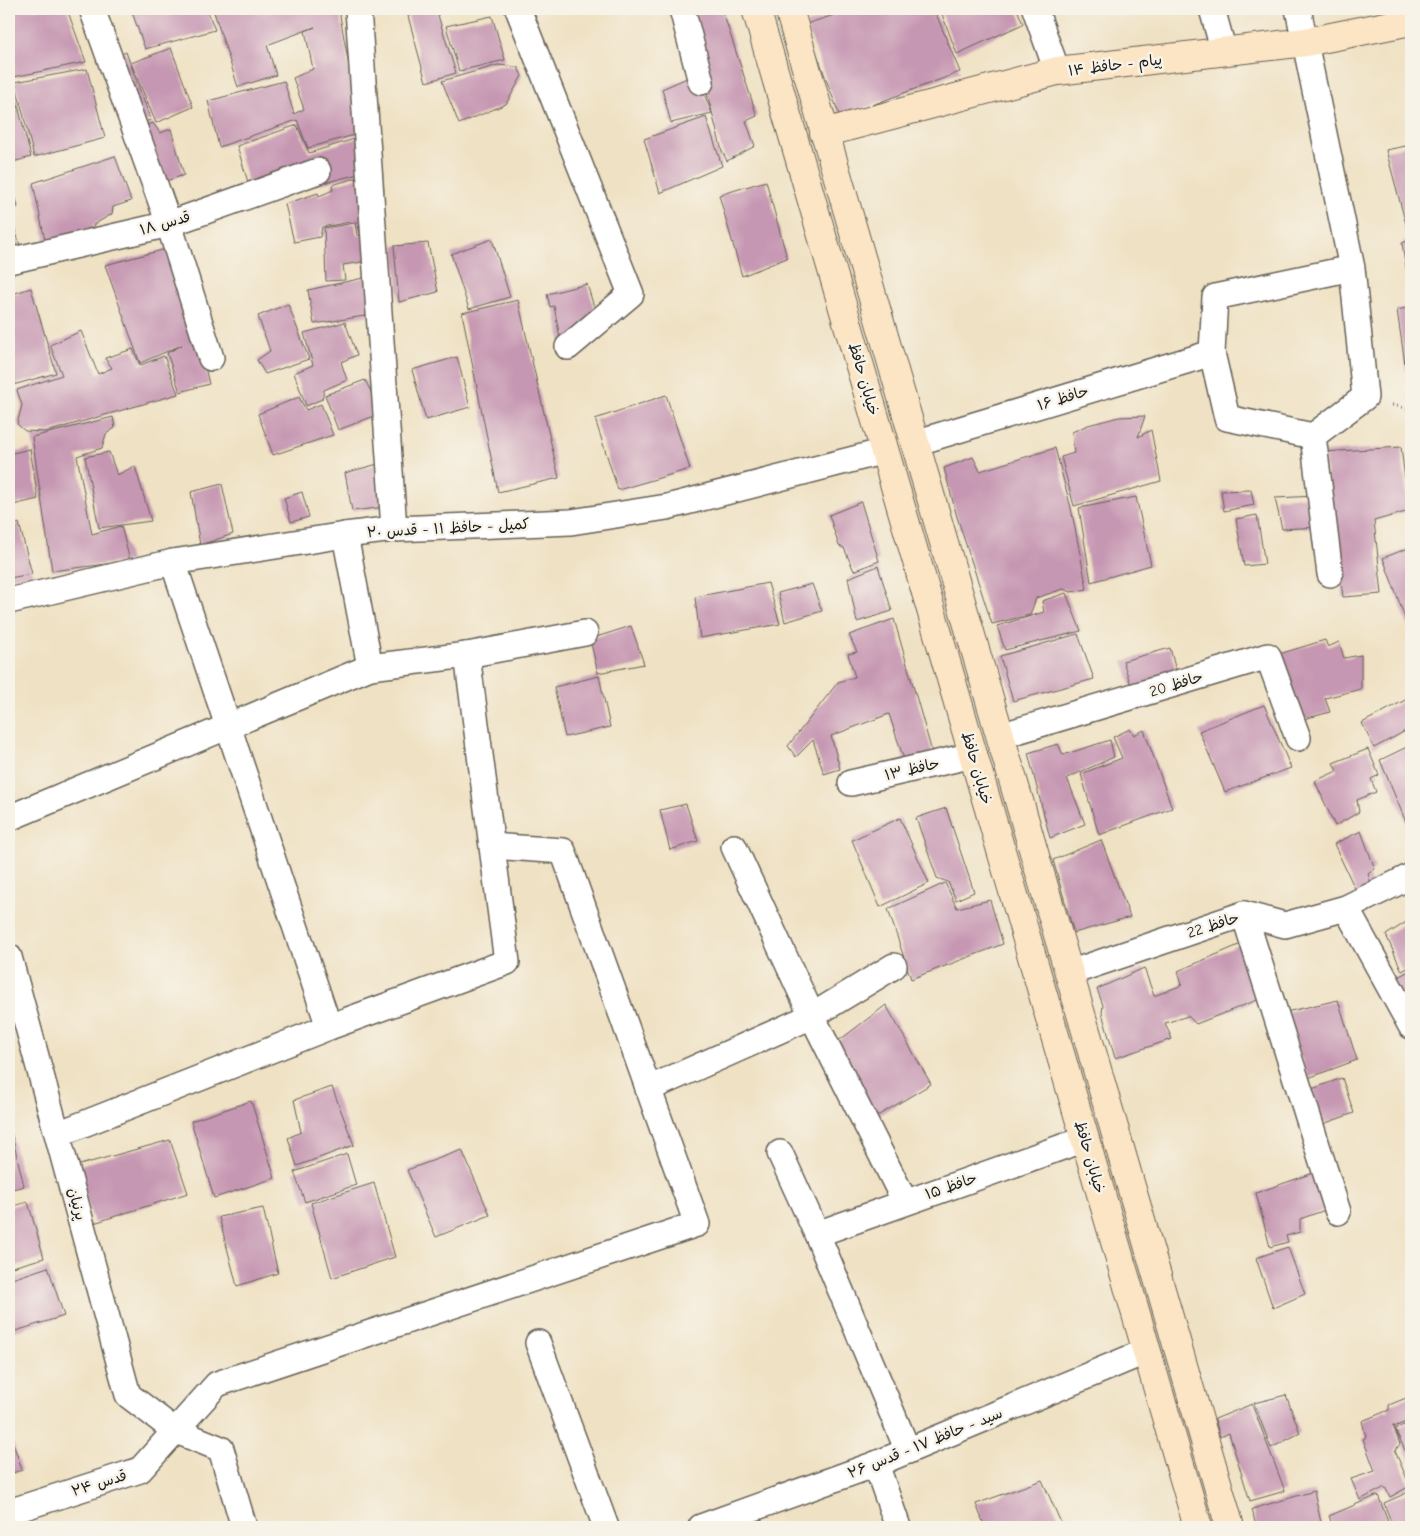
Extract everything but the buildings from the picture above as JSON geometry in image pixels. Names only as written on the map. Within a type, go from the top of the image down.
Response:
[{"type":"main road","name":"خیابان حافظ","points":[[756,9],[1198,1527]]},
{"type":"main road","name":"خیابان حافظ","points":[[793,10],[824,133],[1230,1527]]},
{"type":"main road","name":"پیام - حافظ ۱۴","points":[[824,133],[1057,71],[1306,42],[1393,18]]},
{"type":"street","points":[[92,9],[169,224],[211,358]]},
{"type":"street","points":[[358,9],[394,529]]},
{"type":"street","points":[[518,9],[631,294],[568,347]]},
{"type":"street","points":[[682,9],[701,82]]},
{"type":"street","points":[[1035,9],[1057,71]]},
{"type":"street","points":[[1212,9],[1224,52]]},
{"type":"street","points":[[1298,9],[1352,268],[1365,398],[1313,436],[1227,418],[1212,353],[1215,298],[1352,268]]},
{"type":"street","name":"قدس ۱۸","points":[[9,261],[169,224],[318,171]]},
{"type":"street","name":"حافظ ۱۶","points":[[914,443],[1212,353]]},
{"type":"street","points":[[1313,436],[1330,574]]},
{"type":"street","name":"کمیل - حافظ ۱۱ - قدس ۲۰","points":[[9,600],[173,562],[345,535],[394,529],[571,522],[667,507],[885,451]]},
{"type":"street","points":[[345,535],[370,668]]},
{"type":"street","points":[[173,562],[329,1027]]},
{"type":"street","points":[[9,818],[370,668],[467,655],[584,633]]},
{"type":"street","points":[[58,1134],[329,1027],[507,962],[467,655]]},
{"type":"street","name":"حافظ 20","points":[[1000,736],[1268,656],[1298,738]]},
{"type":"street","name":"حافظ ۱۳","points":[[851,783],[973,755]]},
{"type":"street","points":[[492,846],[563,851],[648,1089],[812,1016],[894,966]]},
{"type":"street","points":[[734,848],[812,1016],[905,1202]]},
{"type":"street","name":"حافظ 22","points":[[1069,972],[1244,914],[1285,924],[1346,908],[1411,876]]},
{"type":"street","points":[[1346,908],[1411,1026]]},
{"type":"street","points":[[1244,914],[1338,1212]]},
{"type":"street","name":"پرنیان","points":[[11,973],[58,1134],[128,1395],[174,1430],[221,1449],[244,1527]]},
{"type":"street","name":"قدس ۲۴","points":[[9,1512],[140,1470],[217,1384],[696,1224],[648,1089]]},
{"type":"street","name":"حافظ ۱۵","points":[[817,1234],[1085,1139]]},
{"type":"street","points":[[780,1153],[817,1234],[908,1451]]},
{"type":"street","points":[[538,1343],[606,1527]]},
{"type":"street","name":"سید - حافظ ۱۷ - قدس ۲۶","points":[[701,1527],[876,1464],[1147,1351]]},
{"type":"street","points":[[876,1464],[898,1527]]}]
